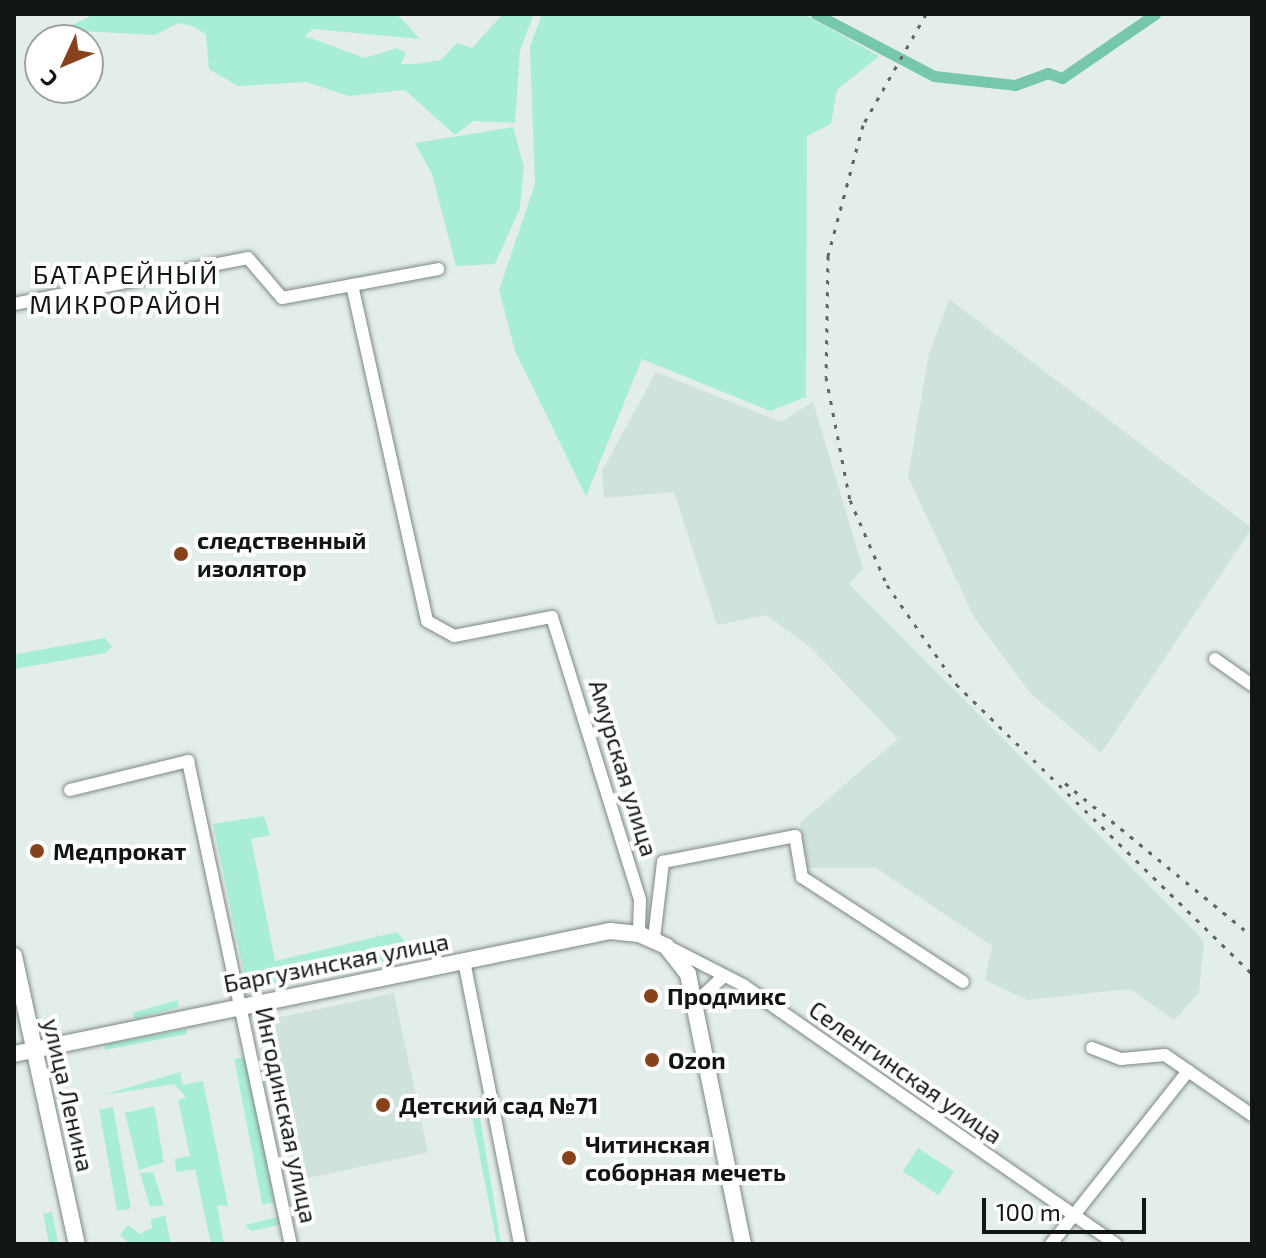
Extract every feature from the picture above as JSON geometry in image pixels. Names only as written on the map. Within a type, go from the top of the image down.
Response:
[{"type":"main road","name":"Баргузинская улица","points":[[14,1054],[610,931],[653,939]]},
{"type":"main road","points":[[653,939],[688,974],[743,1244]]},
{"type":"main road","name":"улица Ленина","points":[[14,956],[77,1244]]},
{"type":"street","points":[[14,304],[248,258],[282,298],[438,269]]},
{"type":"street","name":"Амурская улица","points":[[352,285],[427,621],[454,636],[552,617],[653,939]]},
{"type":"street","points":[[1215,659],[1252,685]]},
{"type":"street","name":"Ингодинская улица","points":[[70,790],[188,761],[243,1006],[291,1244]]},
{"type":"street","points":[[653,939],[663,862],[795,836],[802,877],[963,982]]},
{"type":"street","name":"Селенгинская улица","points":[[653,939],[724,976],[1116,1244]]},
{"type":"street","points":[[464,961],[520,1244]]},
{"type":"street","points":[[695,1003],[724,976]]},
{"type":"street","points":[[1092,1048],[1121,1059],[1165,1055],[1252,1115]]},
{"type":"street","points":[[1051,1244],[1188,1071]]},
{"type":"shaded area","points":[[949,299],[1252,528],[1101,753],[1031,694],[974,617],[908,477],[929,354]]},
{"type":"shaded area","points":[[656,372],[781,422],[813,402],[863,569],[849,584],[1204,941],[1199,993],[1174,1020],[1130,989],[1027,1000],[985,980],[992,946],[876,868],[808,868],[800,823],[898,739],[810,647],[766,615],[717,625],[674,492],[604,498],[602,471]]},
{"type":"shaded area","points":[[394,993],[428,1152],[295,1181],[261,1021]]},
{"type":"green space","points":[[95,14],[397,14],[420,39],[313,29],[305,36],[365,58],[397,48],[406,53],[401,64],[416,64],[441,60],[457,43],[472,48],[503,14],[534,14],[520,50],[515,123],[473,121],[455,135],[405,90],[349,96],[306,82],[238,86],[209,69],[206,34],[192,26],[178,23],[155,35],[104,32],[104,24],[74,24]]},
{"type":"green space","points":[[542,14],[804,14],[879,56],[837,90],[831,124],[807,136],[806,397],[770,411],[642,359],[586,496],[515,351],[499,290],[535,184],[530,47]]},
{"type":"green space","points":[[513,127],[524,167],[520,208],[495,264],[456,266],[432,174],[415,143]]},
{"type":"green space","points":[[105,638],[112,647],[105,653],[14,669],[17,654]]},
{"type":"green space","points":[[264,816],[270,835],[251,839],[275,961],[397,932],[417,956],[255,991],[244,973],[213,824]]},
{"type":"green space","points":[[177,1000],[179,1007],[135,1019],[133,1013]]},
{"type":"green space","points":[[186,1029],[187,1034],[105,1050],[105,1045]]},
{"type":"green space","points":[[246,1057],[274,1202],[262,1205],[234,1059]]},
{"type":"green space","points":[[180,1072],[183,1085],[203,1081],[228,1206],[217,1205],[224,1244],[211,1244],[195,1169],[176,1172],[175,1159],[190,1156],[178,1100],[186,1097],[174,1084],[104,1095]]},
{"type":"green space","points":[[154,1106],[164,1162],[139,1170],[125,1113]]},
{"type":"green space","points":[[113,1107],[131,1208],[117,1211],[99,1109]]},
{"type":"green space","points":[[471,1111],[479,1112],[501,1244],[497,1244]]},
{"type":"green space","points":[[918,1148],[954,1171],[939,1195],[903,1171]]},
{"type":"green space","points":[[153,1172],[164,1205],[150,1207],[140,1173]]},
{"type":"green space","points":[[52,1212],[58,1244],[49,1244],[43,1214]]},
{"type":"green space","points":[[165,1216],[171,1244],[130,1244],[120,1235],[128,1225],[140,1234],[152,1228],[151,1219]]},
{"type":"green space","points":[[282,1216],[278,1225],[251,1231],[245,1225]]},
{"type":"waterway","points":[[816,14],[934,76],[1015,85],[1048,73],[1062,78],[1155,14]]},
{"type":"railway","points":[[926,14],[863,125],[828,256],[826,377],[850,500],[887,585],[956,684],[1252,974]]},
{"type":"railway","points":[[1065,783],[1252,936]]},
{"type":"place","name":"следственный изолятор","points":[[181,554]]},
{"type":"place","name":"Медпрокат","points":[[37,851]]},
{"type":"place","name":"Продмикс","points":[[651,996]]},
{"type":"place","name":"Ozon","points":[[652,1060]]},
{"type":"place","name":"Детский сад №71","points":[[383,1105]]},
{"type":"place","name":"Читинская соборная мечеть","points":[[569,1158]]},
{"type":"district","name":"БАТАРЕЙНЫЙ МИКРОРАЙОН","points":[[126,289]]}]
